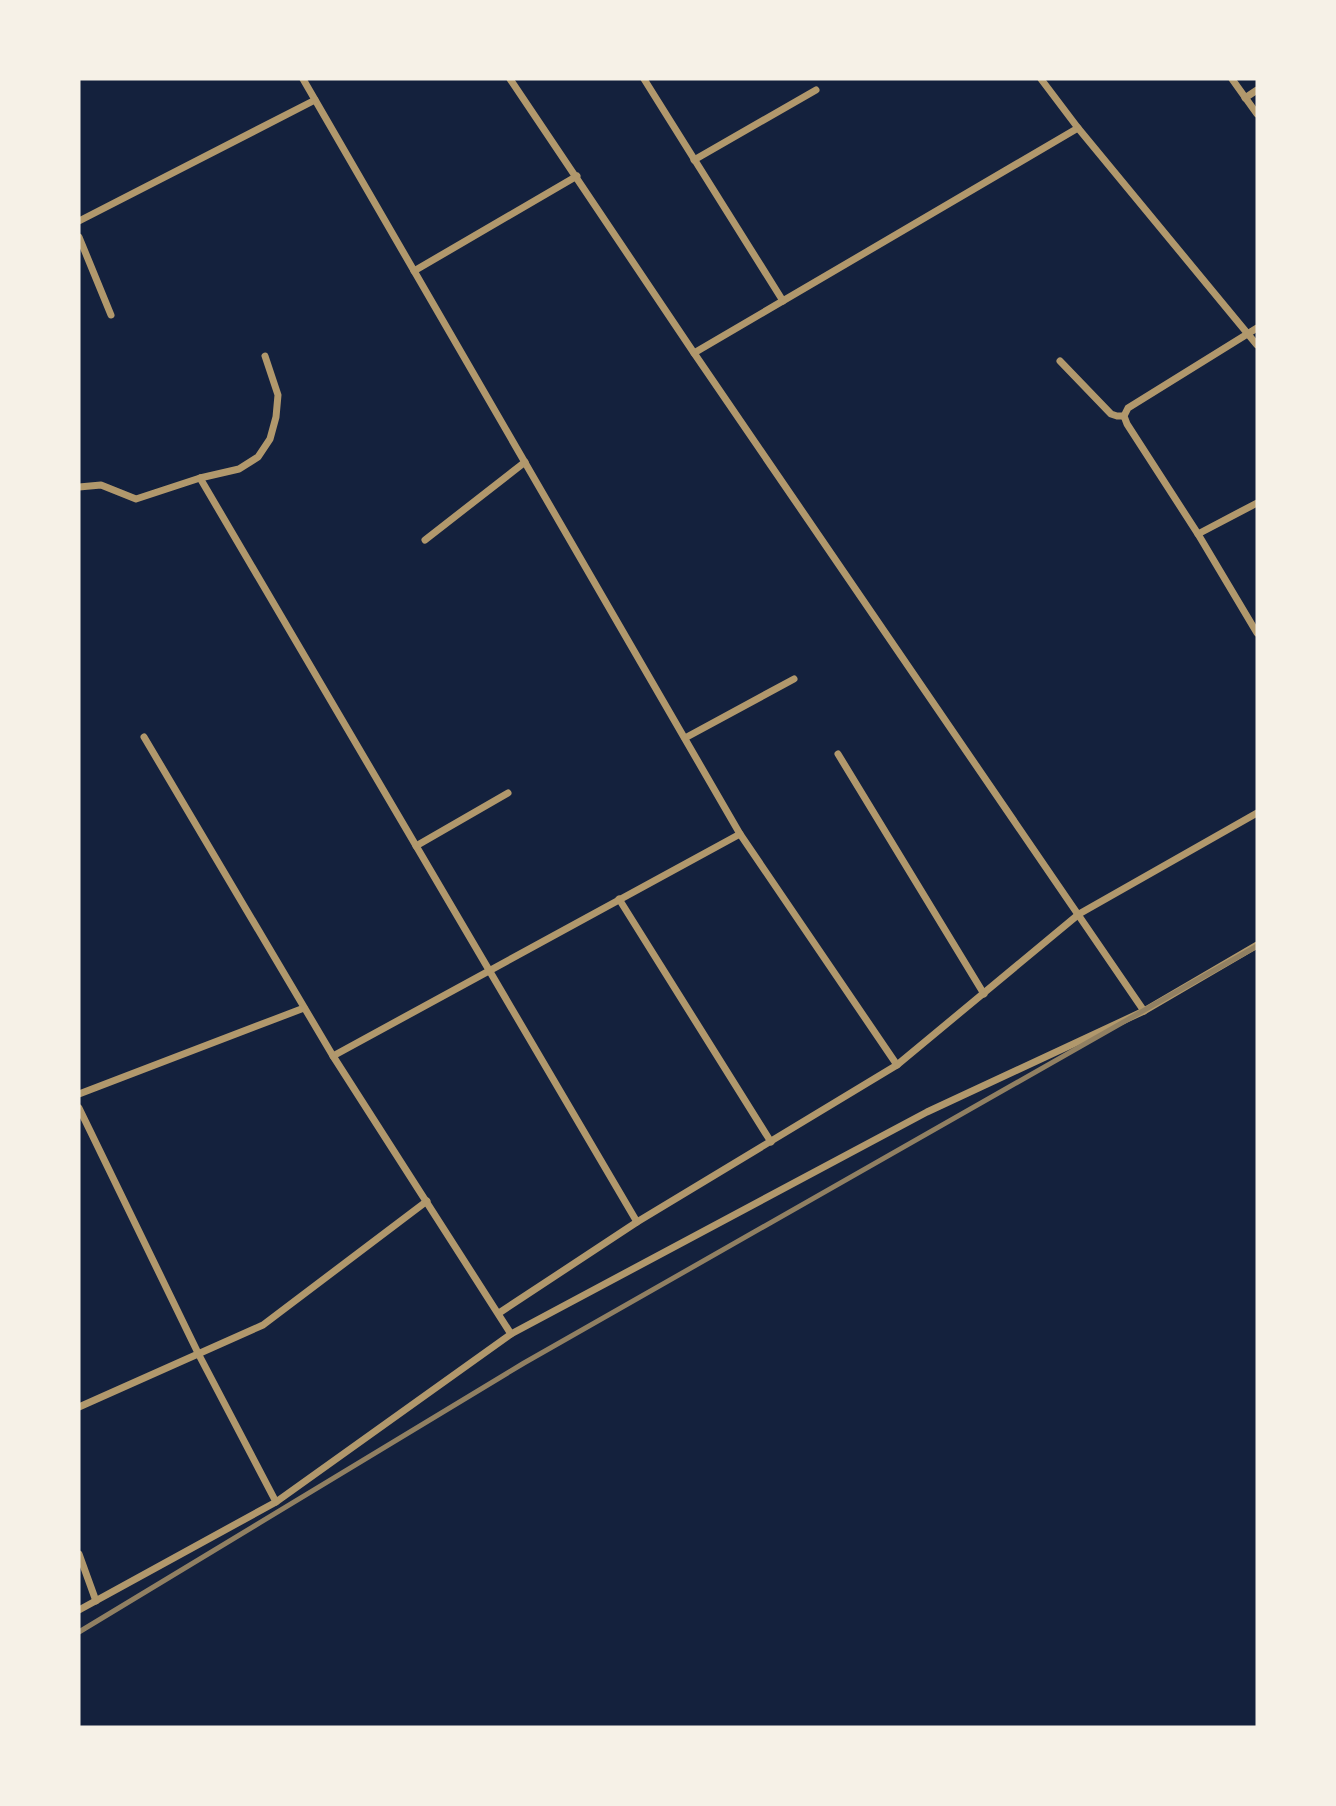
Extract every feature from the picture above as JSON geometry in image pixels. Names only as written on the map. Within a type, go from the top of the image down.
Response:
[{"type":"street","points":[[303,79],[740,834],[897,1065]]},
{"type":"street","points":[[510,79],[1144,1011]]},
{"type":"street","points":[[644,79],[783,301]]},
{"type":"street","points":[[1041,79],[1078,128],[1257,345]]},
{"type":"street","points":[[1232,79],[1257,114]]},
{"type":"street","points":[[694,160],[816,90]]},
{"type":"street","points":[[1245,98],[1257,90]]},
{"type":"street","points":[[79,221],[315,100]]},
{"type":"street","points":[[694,353],[1078,128]]},
{"type":"street","points":[[414,271],[577,176]]},
{"type":"street","points":[[79,237],[111,315]]},
{"type":"street","points":[[1126,420],[1128,408],[1257,328]]},
{"type":"street","points":[[79,487],[102,485],[136,499],[200,478],[239,469],[258,457],[270,439],[278,396],[265,356]]},
{"type":"street","points":[[1060,361],[1111,414],[1126,420],[1257,633]]},
{"type":"street","points":[[425,540],[526,462]]},
{"type":"street","points":[[200,478],[637,1223]]},
{"type":"street","points":[[1198,534],[1257,503]]},
{"type":"street","points":[[685,737],[794,679]]},
{"type":"street","points":[[144,737],[333,1056],[511,1334]]},
{"type":"street","points":[[838,754],[984,994]]},
{"type":"street","points":[[416,846],[508,793]]},
{"type":"street","points":[[499,1313],[637,1223],[897,1065],[1079,914],[1257,813]]},
{"type":"street","points":[[333,1056],[740,834]]},
{"type":"street","points":[[619,900],[771,1142]]},
{"type":"street","points":[[79,1610],[276,1502],[511,1334],[927,1112],[1144,1011],[1257,945]]},
{"type":"street","points":[[79,1094],[304,1008]]},
{"type":"street","points":[[79,1108],[199,1355],[276,1502]]},
{"type":"street","points":[[79,1407],[263,1325],[427,1201]]},
{"type":"street","points":[[79,1553],[96,1601]]},
{"type":"railway","points":[[79,1632],[524,1363],[1257,946]]}]
